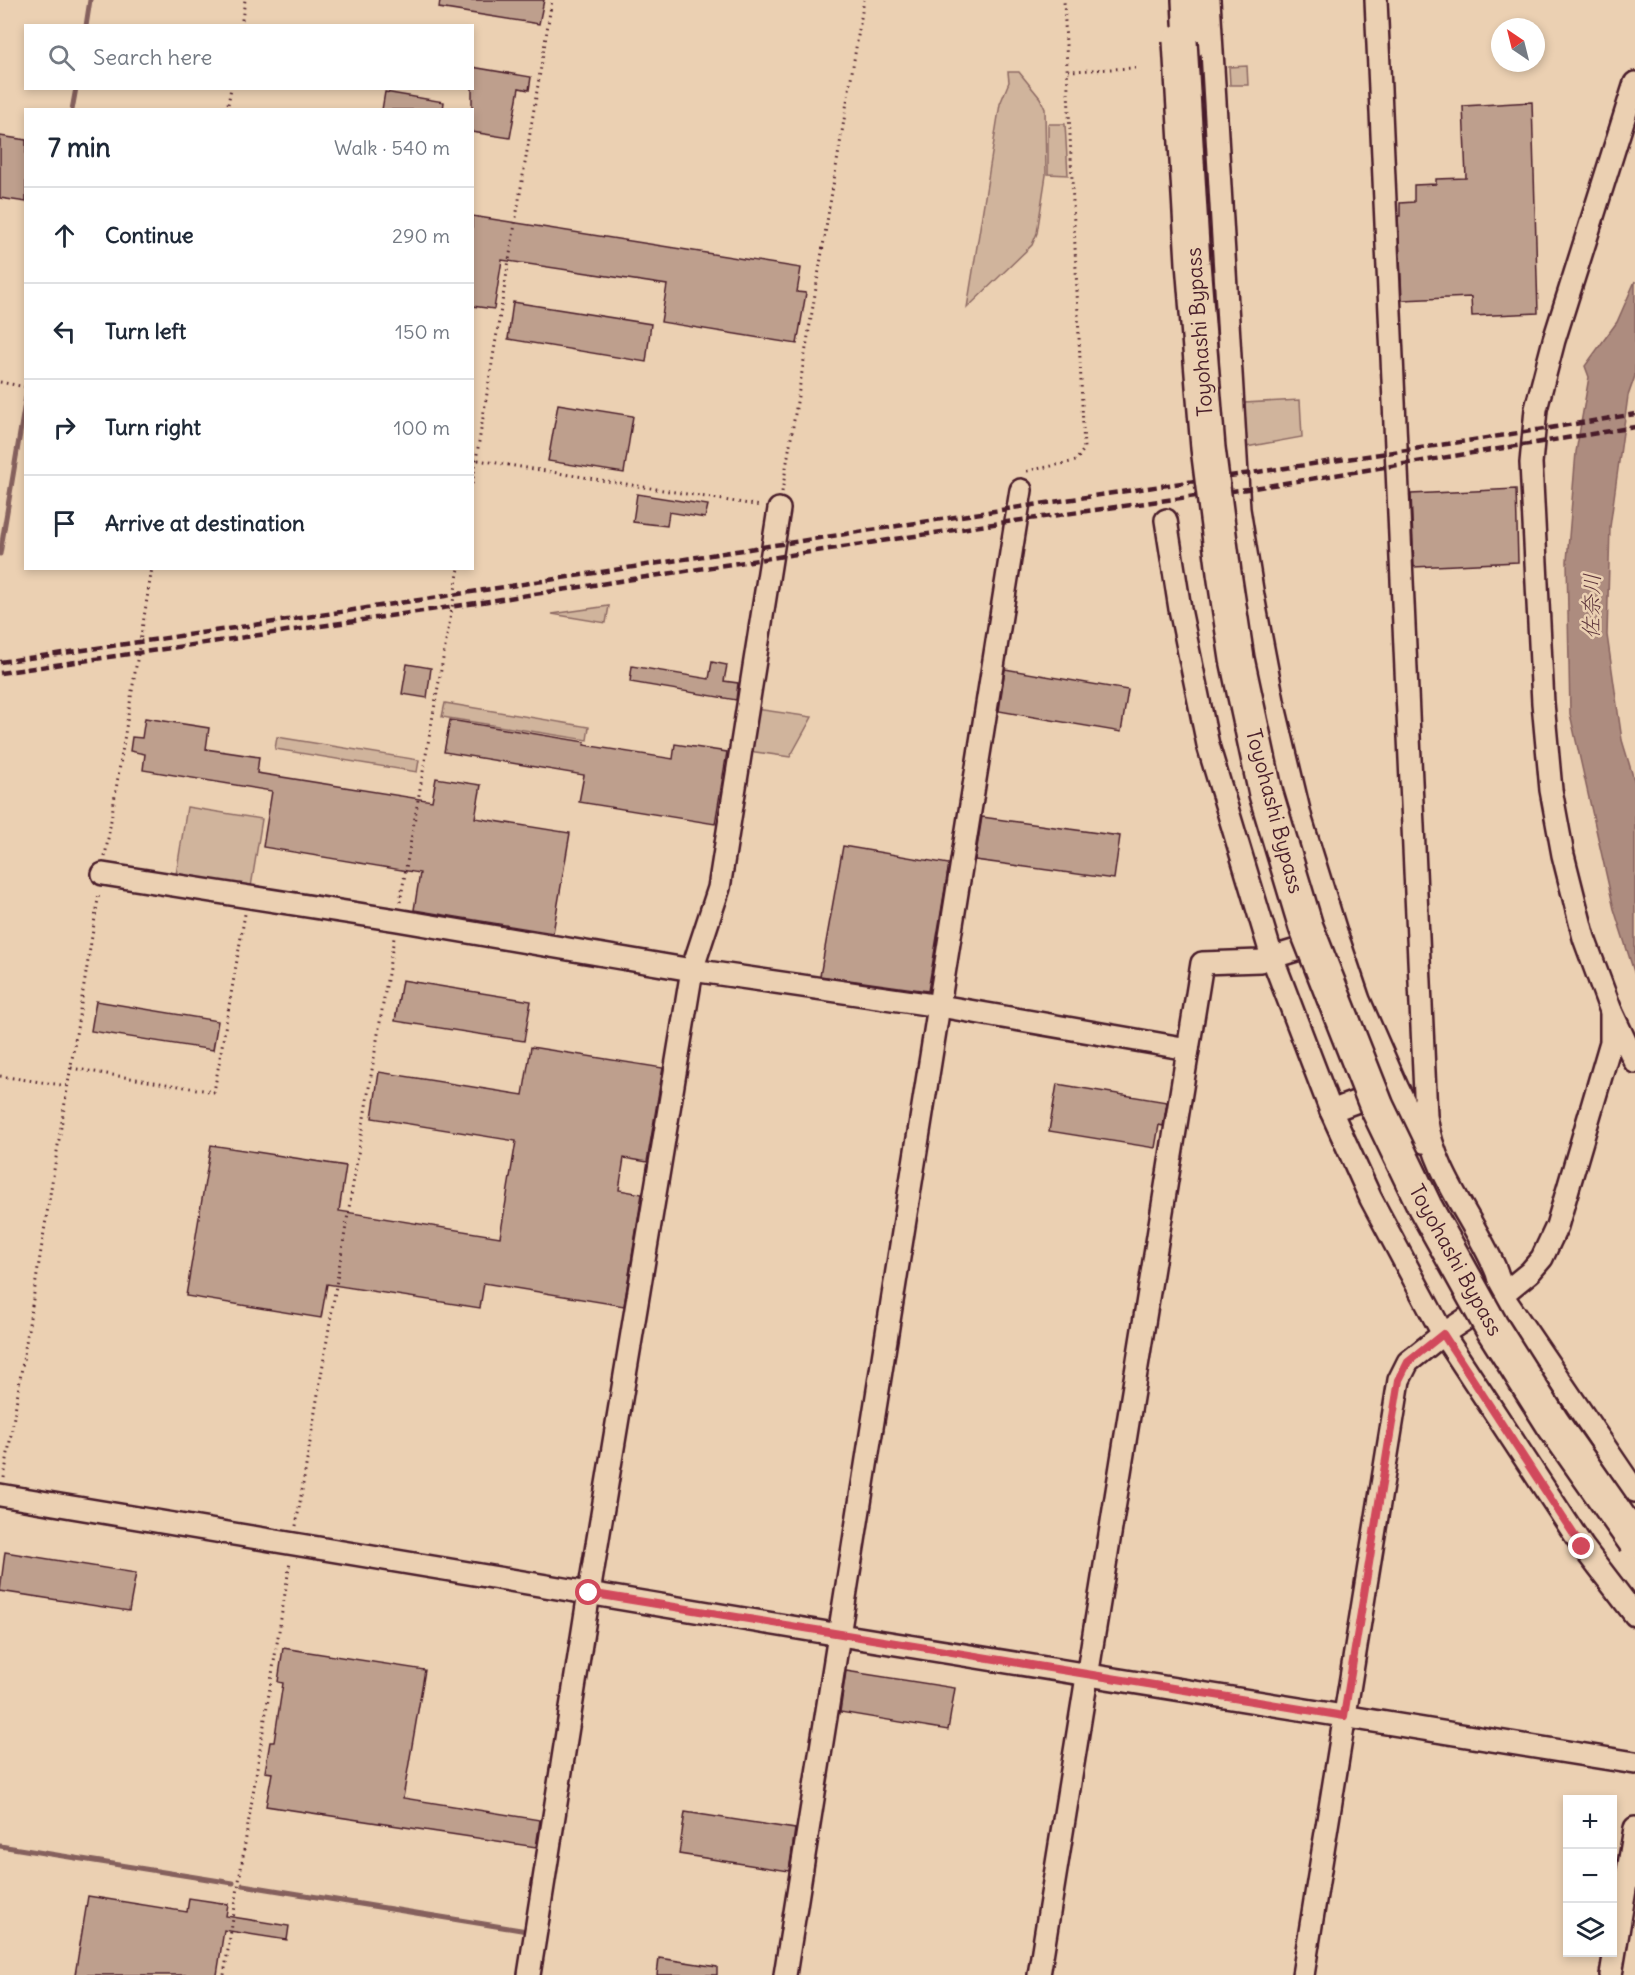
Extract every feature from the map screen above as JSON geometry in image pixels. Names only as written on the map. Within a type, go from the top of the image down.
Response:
[{"type":"highway","name":"Toyohashi Bypass","points":[[1177,0],[1193,263],[1208,448],[1238,659],[1266,794],[1306,927],[1377,1107],[1425,1207],[1491,1326],[1552,1424],[1635,1541]]},
{"type":"highway","name":"Toyohashi Bypass","points":[[1189,0],[1203,266],[1233,572],[1249,659],[1279,792],[1318,924],[1387,1102],[1434,1202],[1499,1319],[1561,1419],[1635,1523]]},
{"type":"street","points":[[1209,0],[1239,509],[1274,706],[1301,819],[1359,1000],[1420,1135],[1496,1269],[1502,1295],[1635,1491]]},
{"type":"street","points":[[1376,0],[1426,1116],[1428,1135],[1446,1181]]},
{"type":"street","points":[[1635,83],[1554,340],[1536,409],[1531,464],[1543,703],[1551,790],[1563,855],[1584,938],[1611,1011],[1635,1062]]},
{"type":"street","points":[[785,1975],[1021,490]]},
{"type":"street","points":[[529,1975],[589,1593],[692,970],[722,876],[779,509]]},
{"type":"street","points":[[1166,520],[1180,609],[1208,745],[1272,957],[1331,1111],[1371,1199],[1443,1334],[1582,1547],[1635,1615]]},
{"type":"street","points":[[103,874],[397,920],[692,970],[940,1006],[1188,1049]]},
{"type":"street","points":[[1039,1975],[1202,963],[1260,961],[1338,938]]},
{"type":"street","points":[[1303,1975],[1399,1380],[1408,1362],[1443,1334],[1502,1295],[1530,1272],[1542,1258],[1557,1226],[1611,1042],[1611,1011]]},
{"type":"street","points":[[1331,1111],[1397,1087]]},
{"type":"street","points":[[0,1495],[840,1635],[1635,1763]]},
{"type":"street","points":[[1611,1975],[1635,1828]]},
{"type":"path","points":[[241,24],[245,0]]},
{"type":"path","points":[[552,0],[475,459],[779,509],[864,0]]},
{"type":"path","points":[[1021,490],[1023,474],[1029,470],[1076,461],[1084,449],[1064,0]]},
{"type":"path","points":[[1067,72],[1135,68]]},
{"type":"path","points":[[228,108],[231,90]]},
{"type":"path","points":[[0,382],[24,387]]},
{"type":"path","points":[[0,1495],[153,570]]},
{"type":"path","points":[[224,1975],[397,920],[459,570]]},
{"type":"path","points":[[71,1068],[214,1092],[248,896]]},
{"type":"path","points":[[0,1076],[68,1086]]},
{"type":"shaded area","points":[[1247,66],[1248,85],[1230,85],[1229,67]]},
{"type":"shaded area","points":[[1008,72],[1019,72],[1040,98],[1045,109],[1046,175],[1037,233],[1032,245],[967,308],[1000,104],[1009,82]]},
{"type":"shaded area","points":[[1048,124],[1065,124],[1068,175],[1048,174]]},
{"type":"shaded area","points":[[1300,400],[1302,437],[1246,447],[1244,403]]},
{"type":"shaded area","points":[[609,606],[606,623],[552,614]]},
{"type":"shaded area","points":[[445,703],[589,727],[587,740],[442,717]]},
{"type":"shaded area","points":[[756,709],[812,717],[790,757],[749,751]]},
{"type":"shaded area","points":[[277,737],[419,760],[417,772],[275,749]]},
{"type":"shaded area","points":[[187,807],[262,819],[250,893],[175,881]]},
{"type":"water","name":"佐奈川","points":[[1635,281],[1635,376],[1628,396],[1610,527],[1607,635],[1622,740],[1635,783],[1635,975],[1614,909],[1570,714],[1567,561],[1576,452],[1589,377],[1585,366],[1617,322]]},
{"type":"building","points":[[440,0],[544,0],[539,24],[439,8]]},
{"type":"building","points":[[474,67],[531,77],[529,90],[519,88],[510,138],[474,132],[474,108],[472,108]]},
{"type":"building","points":[[385,92],[444,102],[443,108],[382,108]]},
{"type":"building","points":[[1532,102],[1538,313],[1472,316],[1471,297],[1402,300],[1398,216],[1400,216],[1400,203],[1414,202],[1414,185],[1436,184],[1436,179],[1466,178],[1463,106]]},
{"type":"building","points":[[0,136],[24,140],[24,202],[0,198]]},
{"type":"building","points":[[474,216],[801,268],[797,292],[806,293],[797,344],[661,322],[667,285],[502,260],[494,309],[474,306]]},
{"type":"building","points":[[513,302],[651,324],[646,362],[508,339]]},
{"type":"building","points":[[558,404],[633,416],[624,473],[548,461]]},
{"type":"building","points":[[1516,489],[1518,562],[1414,567],[1411,494]]},
{"type":"building","points":[[637,494],[708,505],[705,518],[669,512],[667,526],[633,522]]},
{"type":"building","points":[[712,662],[727,665],[724,681],[738,683],[736,700],[630,682],[632,666],[709,679]]},
{"type":"building","points":[[407,664],[431,668],[427,698],[402,694]]},
{"type":"building","points":[[1005,669],[1128,690],[1121,732],[999,711]]},
{"type":"building","points":[[145,718],[209,728],[206,749],[259,757],[257,773],[432,801],[436,778],[481,785],[475,818],[570,833],[553,933],[414,910],[420,873],[263,847],[272,791],[143,770],[145,754],[130,751],[132,737],[142,738]]},
{"type":"building","points":[[450,720],[673,759],[675,744],[727,752],[715,824],[579,802],[584,775],[444,752]]},
{"type":"building","points":[[982,817],[1120,836],[1114,879],[975,860]]},
{"type":"building","points":[[843,846],[949,864],[928,991],[820,976]]},
{"type":"building","points":[[402,980],[531,1001],[524,1041],[395,1021]]},
{"type":"building","points":[[96,1001],[218,1021],[213,1050],[91,1031]]},
{"type":"building","points":[[531,1047],[663,1068],[647,1162],[624,1158],[619,1190],[642,1194],[624,1306],[484,1283],[480,1308],[327,1284],[321,1318],[186,1296],[211,1145],[346,1166],[339,1211],[500,1237],[516,1141],[372,1118],[379,1072],[523,1095]]},
{"type":"building","points":[[1057,1084],[1167,1102],[1163,1126],[1159,1125],[1155,1148],[1049,1131]]},
{"type":"building","points":[[5,1552],[136,1573],[129,1611],[0,1591]]},
{"type":"building","points":[[283,1648],[425,1670],[403,1798],[540,1820],[536,1847],[266,1806],[272,1773],[265,1772],[270,1742],[274,1742],[283,1683],[278,1682]]},
{"type":"building","points":[[846,1671],[955,1688],[948,1730],[840,1712]]},
{"type":"building","points":[[685,1812],[795,1829],[789,1871],[679,1854]]},
{"type":"building","points":[[88,1896],[187,1912],[189,1898],[228,1904],[226,1916],[289,1926],[287,1940],[224,1930],[217,1975],[75,1975]]},
{"type":"building","points":[[659,1958],[717,1967],[717,1975],[657,1975]]},
{"type":"waterway","points":[[86,24],[90,0]]},
{"type":"waterway","points":[[72,108],[76,90]]},
{"type":"waterway","points":[[0,554],[24,409]]},
{"type":"waterway","points":[[0,1846],[233,1883]]},
{"type":"waterway","points":[[243,1885],[527,1931]]},
{"type":"railway","points":[[0,662],[1635,414]]},
{"type":"railway","points":[[0,673],[1000,523],[1254,488],[1635,427]]},
{"type":"route","points":[[589,1593],[1344,1716],[1399,1380],[1408,1362],[1443,1334],[1582,1547]]}]
